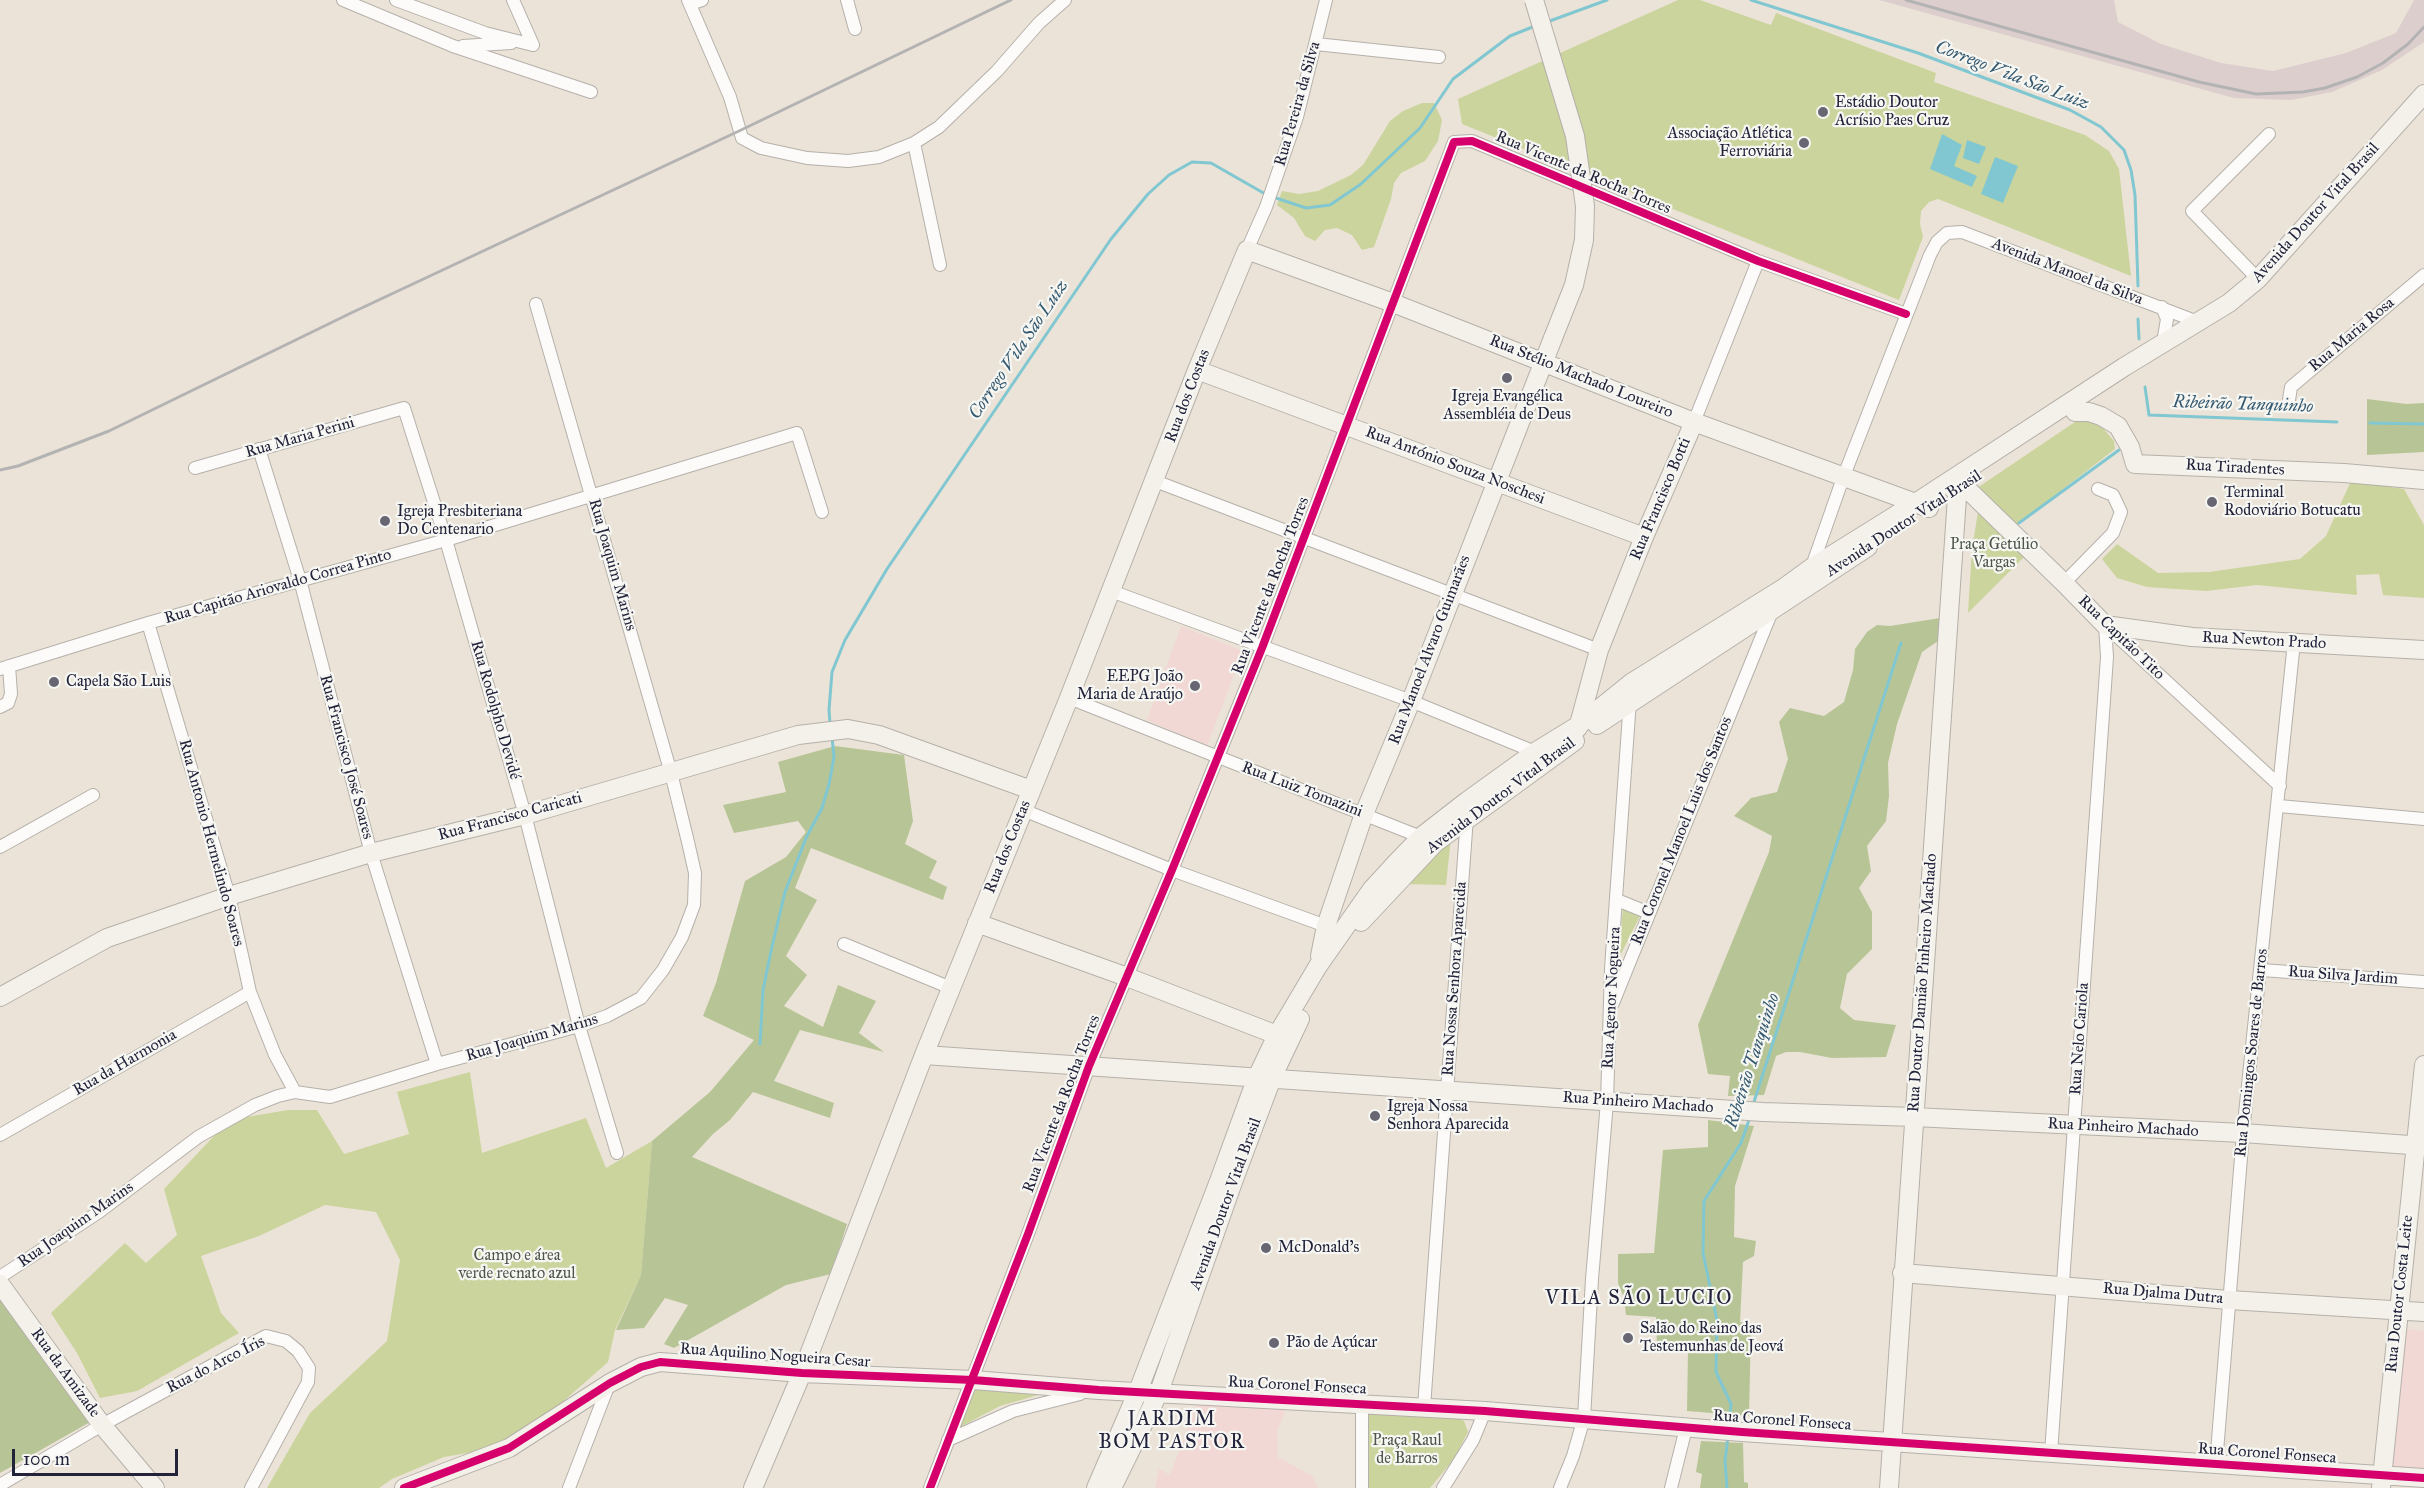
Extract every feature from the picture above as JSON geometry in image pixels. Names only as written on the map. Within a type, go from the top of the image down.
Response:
[{"type":"street","points":[[343,0],[453,46],[591,93]]},
{"type":"street","points":[[396,0],[485,33],[533,45],[513,0]]},
{"type":"street","points":[[847,0],[855,29]]},
{"type":"street","points":[[693,1],[730,97],[742,138],[761,148],[807,158],[848,161],[879,157],[914,143],[939,127],[997,71],[1039,23],[1065,0]]},
{"type":"street","name":"Rua Pereira da Silva","points":[[1266,207],[1297,117],[1326,0]]},
{"type":"street","name":"Rua Manoel Alvaro Guimarães","points":[[1318,966],[1326,926],[1364,814],[1411,701],[1574,285],[1584,240],[1585,206],[1575,136],[1534,0]]},
{"type":"street","points":[[453,46],[506,45],[515,42]]},
{"type":"street","points":[[1316,44],[1439,57]]},
{"type":"street","name":"Avenida Doutor Vital Brasil","points":[[1954,485],[2124,367],[2163,347],[2229,303],[2258,279],[2424,94]]},
{"type":"street","points":[[2258,279],[2192,211],[2270,134]]},
{"type":"street","name":"Rua Vicente da Rocha Torres","points":[[930,1488],[973,1380],[1089,1066],[1262,648],[1455,142],[1472,141],[1758,261],[1906,314]]},
{"type":"street","points":[[914,143],[940,265]]},
{"type":"street","name":"Rua dos Costas","points":[[753,1488],[802,1373],[924,1055],[1069,698],[1197,370],[1266,207]]},
{"type":"street","name":"Avenida Manoel da Silva","points":[[1906,314],[1937,242],[1947,233],[1962,232],[2198,322]]},
{"type":"street","name":"Rua Stélio Machado Loureiro","points":[[1247,250],[1394,303],[1694,422],[1843,478],[1923,505]]},
{"type":"street","name":"Rua Francisco Botti","points":[[1577,733],[1599,650],[1758,261]]},
{"type":"street","name":"Rua Maria Rosa","points":[[2289,400],[2290,387],[2424,275]]},
{"type":"street","name":"Rua Joaquim Marins","points":[[0,1277],[99,1212],[198,1137],[255,1105],[295,1092],[330,1097],[607,1016],[641,998],[663,970],[682,937],[694,905],[695,873],[671,773],[536,304]]},
{"type":"street","points":[[2162,308],[2167,319],[2163,347]]},
{"type":"street","points":[[1805,588],[1843,478],[1906,314]]},
{"type":"street","name":"Avenida Doutor Vital Brasil","points":[[1112,1488],[1159,1392],[1202,1269],[1277,1035],[1318,966],[1372,889],[1428,840],[1467,810],[1577,733],[1630,692],[1737,626],[1773,609],[1923,505],[2075,412],[2145,366],[2163,347]]},
{"type":"street","name":"Rua António Souza Noschesi","points":[[1197,370],[1644,537]]},
{"type":"street","name":"Rua Maria Perini","points":[[195,468],[404,408]]},
{"type":"street","name":"Rua Rodolpho Devidé","points":[[404,408],[446,540],[525,814],[579,1026],[617,1153]]},
{"type":"street","name":"Rua Tiradentes","points":[[2075,412],[2089,412],[2102,416],[2118,426],[2130,447],[2134,464],[2424,480]]},
{"type":"street","name":"Rua Capitão Ariovaldo Correa Pinto","points":[[5,667],[148,623],[446,540],[797,433],[822,512]]},
{"type":"street","name":"Rua Francisco José Soares","points":[[259,449],[300,580],[371,853],[437,1064]]},
{"type":"street","points":[[1155,481],[1599,650]]},
{"type":"street","name":"Rua Capitão Tito","points":[[1954,485],[1990,511],[2064,583],[2104,626],[2280,786]]},
{"type":"street","name":"Rua Doutor Damião Pinheiro Machado","points":[[1889,1488],[1955,527],[1954,485]]},
{"type":"street","points":[[2064,583],[2113,533],[2121,512],[2113,495],[2097,489]]},
{"type":"street","name":"Avenida Doutor Vital Brasil","points":[[1737,626],[1811,568],[1923,505]]},
{"type":"street","points":[[1955,527],[1969,512],[1990,511]]},
{"type":"street","points":[[1111,591],[1411,701],[1535,752]]},
{"type":"street","name":"Rua Coronel Manoel Luis dos Santos","points":[[1610,1010],[1773,609]]},
{"type":"street","name":"Rua Antonio Hermelindo Soares","points":[[148,623],[229,896],[250,992],[275,1055],[295,1092]]},
{"type":"street","points":[[1737,626],[1755,652]]},
{"type":"street","name":"Rua Newton Prado","points":[[2104,626],[2192,637],[2424,650]]},
{"type":"street","name":"Rua Nelo Cariola","points":[[2051,1453],[2107,657],[2104,626]]},
{"type":"street","name":"Rua Domingos Soares de Barros","points":[[2216,1464],[2243,1133],[2262,970],[2294,642]]},
{"type":"street","points":[[0,707],[8,703],[11,694],[5,667]]},
{"type":"street","name":"Rua Agenor Nogueira","points":[[1560,1488],[1573,1456],[1584,1418],[1592,1279],[1607,1102],[1611,969],[1630,692]]},
{"type":"street","name":"Rua Luiz Tomazini","points":[[1069,698],[1428,840]]},
{"type":"street","name":"Rua Francisco Caricati","points":[[0,997],[107,938],[229,896],[371,853],[525,814],[798,735],[848,729],[879,735],[1031,790]]},
{"type":"street","name":"Avenida Doutor Vital Brasil","points":[[1467,810],[1535,752],[1577,733]]},
{"type":"street","points":[[0,847],[93,795]]},
{"type":"street","points":[[2279,806],[2424,819]]},
{"type":"street","points":[[1023,810],[1172,870],[1326,926]]},
{"type":"street","name":"Rua Nossa Senhora Aparecida","points":[[1424,1407],[1467,810]]},
{"type":"street","name":"Avenida Doutor Vital Brasil","points":[[1096,1488],[1138,1391],[1220,1181],[1265,1078],[1324,974],[1348,937],[1428,840]]},
{"type":"street","points":[[1617,900],[1649,913]]},
{"type":"street","points":[[977,923],[1127,976],[1277,1035]]},
{"type":"street","points":[[844,944],[951,988]]},
{"type":"street","points":[[1611,969],[1629,962]]},
{"type":"street","name":"Rua Silva Jardim","points":[[2262,970],[2424,982]]},
{"type":"street","name":"Rua da Harmonia","points":[[0,1135],[250,992]]},
{"type":"street","name":"Rua Pinheiro Machado","points":[[924,1055],[1763,1112],[2243,1133],[2420,1146]]},
{"type":"street","name":"Rua Doutor Costa Leite","points":[[2382,1481],[2398,1311],[2420,1146],[2424,1065]]},
{"type":"street","name":"Rua Djalma Dutra","points":[[1902,1273],[2229,1300],[2424,1312]]},
{"type":"street","name":"Rua da Amizade","points":[[0,1284],[102,1425],[155,1488]]},
{"type":"street","name":"Rua do Arco Íris","points":[[0,1485],[102,1425],[266,1336],[286,1341],[298,1351],[309,1368],[308,1382],[251,1488]]},
{"type":"street","name":"Rua Aquilino Nogueira Cesar","points":[[404,1488],[509,1448],[610,1383],[641,1367],[660,1362],[802,1373],[973,1380],[1138,1391]]},
{"type":"street","points":[[569,1488],[610,1383]]},
{"type":"street","points":[[948,1440],[1029,1405],[1099,1390]]},
{"type":"street","name":"Rua Coronel Fonseca","points":[[1138,1391],[1584,1418],[1686,1428],[2216,1464],[2382,1481],[2424,1478]]},
{"type":"street","points":[[1362,1404],[1362,1488]]},
{"type":"street","points":[[1443,1488],[1467,1449],[1485,1411]]},
{"type":"street","points":[[1671,1488],[1686,1428]]},
{"type":"shaded area","points":[[1879,0],[2114,0],[2118,22],[2161,44],[2221,63],[2273,71],[2346,53],[2396,33],[2414,0],[2424,0],[2424,42],[2382,70],[2332,92],[2291,100],[2234,98]]},
{"type":"shaded area","name":"EEPG João Maria de Araújo","points":[[1181,626],[1243,651],[1207,746],[1147,720]]},
{"type":"shaded area","points":[[2403,1329],[2424,1331],[2424,1469],[2390,1466]]},
{"type":"shaded area","points":[[1197,1404],[1286,1409],[1277,1432],[1278,1457],[1312,1476],[1318,1488],[1155,1488],[1159,1469],[1170,1475]]},
{"type":"green space","name":"Associação Atlética Ferroviária","points":[[1678,0],[1700,0],[1771,25],[1776,13],[1936,73],[1934,82],[2085,135],[2109,151],[2119,169],[2131,276],[1938,199],[1929,202],[1921,211],[1920,224],[1923,237],[1899,300],[1462,124],[1458,99]]},
{"type":"green space","points":[[1422,103],[1434,103],[1442,120],[1438,141],[1425,161],[1401,173],[1394,183],[1391,199],[1374,247],[1362,250],[1352,235],[1337,228],[1325,230],[1315,241],[1305,236],[1294,218],[1277,205],[1282,191],[1299,194],[1318,191],[1351,175],[1363,165],[1390,121],[1403,111]]},
{"type":"green space","points":[[2367,399],[2407,404],[2424,403],[2424,452],[2367,455]]},
{"type":"green space","points":[[2078,420],[2102,427],[2114,441],[2115,449],[2011,529],[1977,488]]},
{"type":"green space","points":[[2351,481],[2404,489],[2424,525],[2424,598],[2383,595],[2379,574],[2356,575],[2357,595],[2257,585],[2206,591],[2147,587],[2117,578],[2102,559],[2117,544],[2158,573],[2209,572],[2300,559],[2326,536]]},
{"type":"green space","name":"Praça Getúlio Vargas","points":[[1978,512],[2028,553],[1968,613],[1972,549]]},
{"type":"green space","points":[[1940,618],[1938,641],[1922,652],[1897,724],[1888,763],[1889,796],[1886,821],[1867,846],[1871,871],[1859,888],[1872,912],[1872,949],[1847,974],[1840,1008],[1854,1020],[1896,1025],[1886,1057],[1832,1058],[1800,1052],[1786,1052],[1776,1056],[1764,1095],[1728,1096],[1730,1076],[1708,1074],[1698,1025],[1769,852],[1772,836],[1734,816],[1751,798],[1777,792],[1788,759],[1779,722],[1790,708],[1824,716],[1844,702],[1853,670],[1855,649],[1867,632],[1877,625],[1890,626]]},
{"type":"green space","points":[[835,746],[904,755],[913,821],[905,844],[937,861],[929,878],[947,887],[943,900],[811,848],[795,888],[817,900],[786,956],[807,975],[784,1006],[823,1027],[838,985],[876,1001],[859,1033],[884,1052],[800,1030],[774,1081],[834,1103],[830,1118],[753,1092],[730,1120],[713,1134],[692,1157],[847,1224],[831,1274],[786,1285],[674,1348],[664,1344],[688,1305],[665,1298],[644,1328],[616,1330],[641,1275],[652,1141],[710,1092],[754,1040],[703,1016],[716,983],[745,881],[786,857],[806,832],[798,821],[734,833],[723,805],[786,792],[778,762]]},
{"type":"green space","points":[[1451,837],[1446,885],[1403,884]]},
{"type":"green space","points":[[1623,909],[1640,916],[1618,960]]},
{"type":"green space","name":"Campo e área verde recnato azul","points":[[470,1072],[482,1153],[586,1118],[606,1168],[652,1141],[641,1275],[615,1330],[608,1362],[515,1445],[444,1457],[392,1479],[379,1488],[267,1488],[310,1413],[387,1341],[400,1260],[376,1212],[325,1205],[259,1236],[201,1256],[221,1313],[239,1333],[137,1391],[100,1398],[77,1353],[51,1313],[125,1243],[146,1263],[177,1235],[164,1189],[229,1120],[288,1110],[317,1110],[344,1154],[409,1134],[397,1092]]},
{"type":"green space","points":[[1708,1120],[1754,1126],[1735,1186],[1734,1237],[1756,1241],[1754,1256],[1743,1262],[1740,1322],[1751,1324],[1749,1416],[1687,1411],[1688,1350],[1657,1347],[1656,1317],[1626,1315],[1624,1298],[1618,1283],[1618,1254],[1654,1253],[1663,1150],[1708,1147]]},
{"type":"green space","points":[[0,1299],[92,1421],[0,1473]]},
{"type":"green space","points":[[976,1387],[1039,1389],[1038,1395],[1000,1406],[960,1427]]},
{"type":"green space","name":"Praça Raul de Barros","points":[[1369,1410],[1448,1414],[1464,1421],[1468,1432],[1454,1459],[1430,1488],[1368,1488],[1366,1480]]},
{"type":"green space","points":[[1701,1441],[1743,1443],[1744,1482],[1748,1483],[1748,1488],[1700,1488],[1702,1474],[1696,1472]]},
{"type":"water","points":[[1942,134],[1962,145],[1954,166],[1977,176],[1972,187],[1930,169]]},
{"type":"water","points":[[1967,140],[1986,147],[1979,164],[1963,158]]},
{"type":"water","points":[[1995,157],[2018,166],[2003,203],[1981,194]]},
{"type":"waterway","name":"Corrego Vila São Luiz","points":[[1547,22],[1607,0]]},
{"type":"waterway","name":"Corrego Vila São Luiz","points":[[1751,0],[1918,53],[2070,110],[2101,127],[2124,150],[2131,170],[2135,195],[2138,286]]},
{"type":"waterway","name":"Corrego Vila São Luiz","points":[[1273,197],[1306,208],[1330,205],[1361,184],[1420,128],[1453,79],[1510,36],[1535,26]]},
{"type":"waterway","name":"Corrego Vila São Luiz","points":[[830,724],[832,672],[845,640],[887,569],[1111,239],[1148,194],[1169,175],[1192,162],[1211,163],[1267,195]]},
{"type":"waterway","name":"Corrego Vila São Luiz","points":[[2138,319],[2139,339]]},
{"type":"waterway","name":"Ribeirão Tanquinho","points":[[2145,387],[2149,415],[2337,422]]},
{"type":"waterway","name":"Ribeirão Tanquinho","points":[[2370,423],[2424,424]]},
{"type":"waterway","name":"Ribeirão Tanquinho","points":[[2019,523],[2119,450]]},
{"type":"waterway","name":"Ribeirão Tanquinho","points":[[1753,1105],[1901,643]]},
{"type":"waterway","name":"Corrego Vila São Luiz","points":[[760,1044],[763,990],[771,951],[785,892],[806,838],[822,808],[829,784],[834,757],[832,737]]},
{"type":"waterway","name":"Ribeirão Tanquinho","points":[[1729,1423],[1731,1404],[1716,1372],[1717,1320],[1703,1253],[1704,1201],[1741,1143],[1750,1117]]},
{"type":"waterway","name":"Ribeirão Tanquinho","points":[[1727,1488],[1725,1461],[1728,1436]]},
{"type":"railway","points":[[0,470],[18,466],[109,431],[351,313],[739,131],[1011,0]]},
{"type":"railway","points":[[1906,0],[2199,82],[2256,94],[2303,92],[2325,88],[2357,77],[2383,63],[2408,44],[2424,27]]},
{"type":"cycle path","points":[[930,1488],[1028,1234],[1089,1066],[1262,648],[1454,142],[1472,141],[1758,261],[1906,314]]},
{"type":"cycle path","points":[[404,1488],[509,1448],[610,1383],[641,1367],[660,1362],[802,1373],[973,1380],[1099,1390],[1485,1411],[1742,1432],[2424,1478]]},
{"type":"place","name":"Estádio Doutor Acrísio Paes Cruz","points":[[1823,112]]},
{"type":"place","name":"Associação Atlética Ferroviária","points":[[1804,143]]},
{"type":"place","name":"Igreja Evangélica Assembléia de Deus","points":[[1507,378]]},
{"type":"place","name":"Terminal Rodoviário Botucatu","points":[[2212,502]]},
{"type":"place","name":"Igreja Presbiteriana Do Centenario","points":[[385,521]]},
{"type":"place","name":"Capela São Luis","points":[[54,682]]},
{"type":"place","name":"EEPG João Maria de Araújo","points":[[1195,686]]},
{"type":"place","name":"Igreja Nossa Senhora Aparecida","points":[[1375,1116]]},
{"type":"place","name":"McDonald's","points":[[1266,1248]]},
{"type":"place","name":"Salão do Reino das Testemunhas de Jeová","points":[[1628,1338]]},
{"type":"place","name":"Pão de Açúcar","points":[[1274,1343]]},
{"type":"district","name":"VILA SÃO LUCIO","points":[[1639,1299]]},
{"type":"district","name":"JARDIM BOM PASTOR","points":[[1172,1432]]}]
